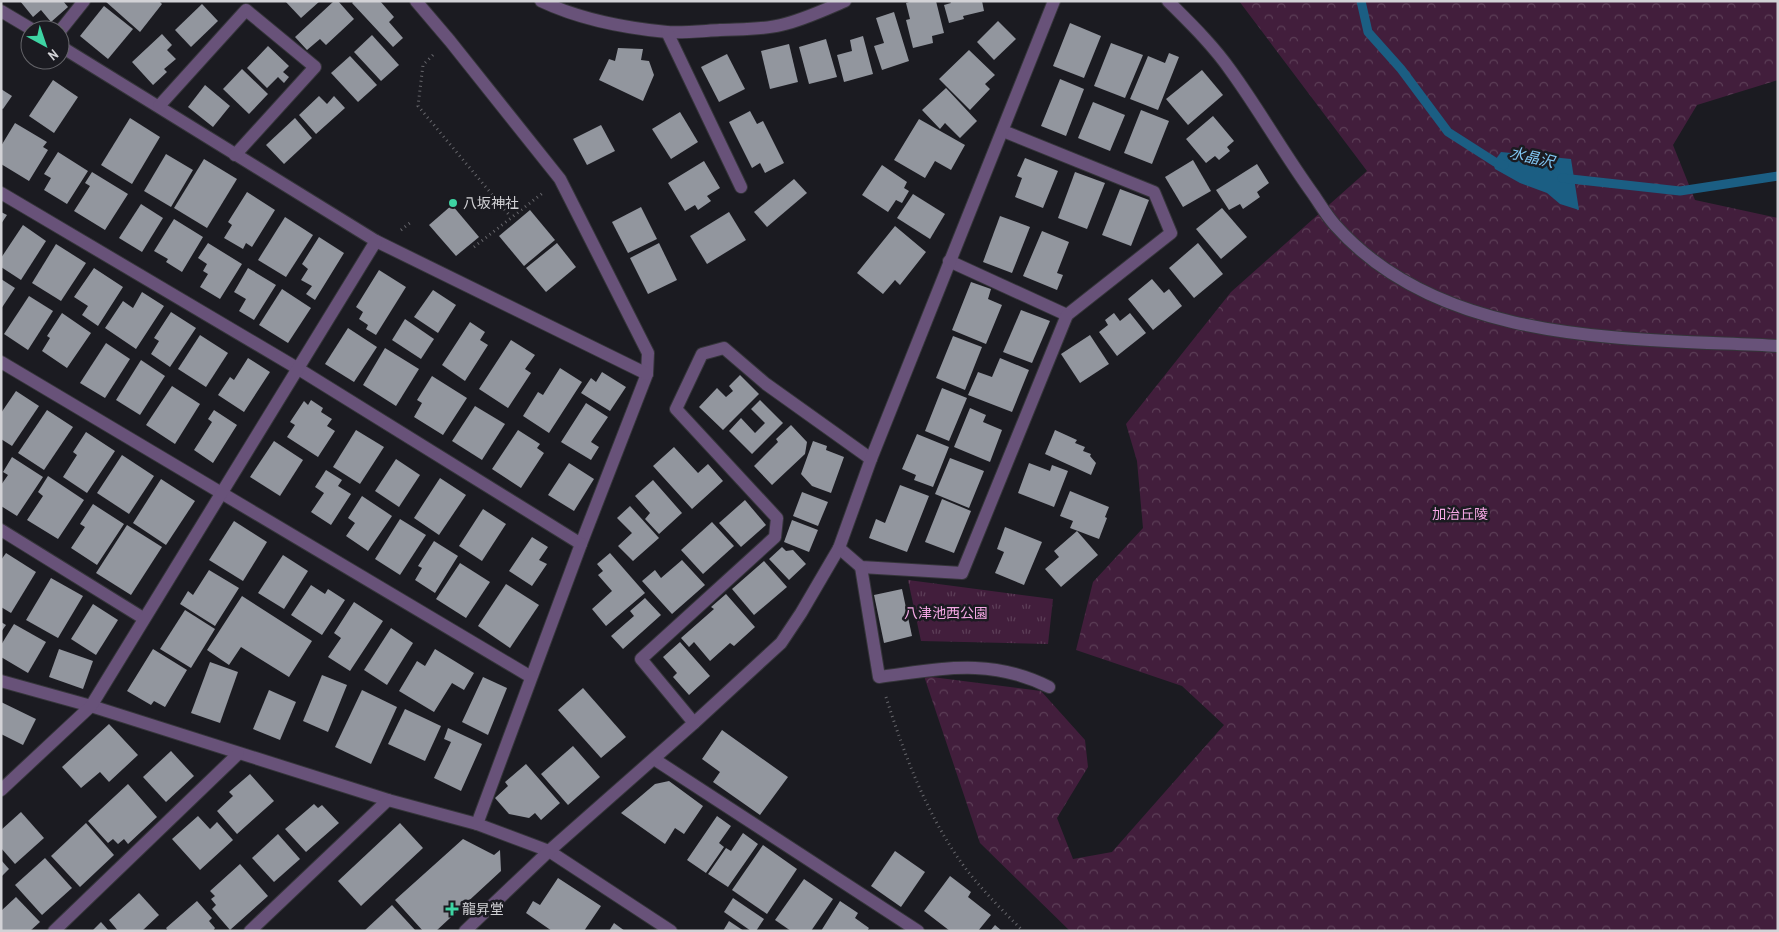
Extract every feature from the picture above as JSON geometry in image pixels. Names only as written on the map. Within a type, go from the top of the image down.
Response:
[{"type":"street","points":[[69,20],[84,1]]},
{"type":"street","points":[[416,1],[560,179],[648,354],[647,374],[530,677],[477,824]]},
{"type":"street","points":[[541,1],[562,11],[586,17],[667,32],[760,29],[802,19],[845,1]]},
{"type":"street","points":[[465,931],[549,851],[654,759],[781,643],[839,548],[871,459],[1054,1]]},
{"type":"street","points":[[1168,1],[1200,34],[1230,70],[1295,169],[1335,225],[1372,260],[1402,280],[1483,315],[1535,327],[1584,334],[1778,346]]},
{"type":"street","points":[[159,106],[246,10],[315,67],[235,155]]},
{"type":"street","points":[[1,11],[20,22]]},
{"type":"street","points":[[667,32],[741,187]]},
{"type":"street","points":[[70,52],[376,241],[647,374]]},
{"type":"street","points":[[839,548],[861,567],[962,573],[1068,315],[1171,233],[1154,192],[1003,131]]},
{"type":"street","points":[[1,193],[298,368],[581,544]]},
{"type":"street","points":[[1,790],[91,706],[376,241]]},
{"type":"street","points":[[949,261],[1068,315]]},
{"type":"street","points":[[694,723],[641,659],[775,537],[777,518],[676,409],[702,354],[724,348],[766,384],[871,459]]},
{"type":"street","points":[[1,362],[530,677]]},
{"type":"street","points":[[1,530],[144,618]]},
{"type":"street","points":[[861,567],[879,677],[962,666],[982,667],[1031,678],[1048,687]]},
{"type":"street","points":[[1,681],[91,706],[388,800],[477,824],[549,851],[671,931]]},
{"type":"street","points":[[54,931],[238,754]]},
{"type":"street","points":[[654,759],[918,931]]},
{"type":"street","points":[[250,931],[388,800]]},
{"type":"path","points":[[450,41],[422,64],[418,106],[510,216]]},
{"type":"path","points":[[474,247],[560,179]]},
{"type":"path","points":[[879,677],[900,741],[930,811],[966,869],[1023,931]]},
{"type":"green space","name":"加治丘陵","points":[[1239,1],[1778,1],[1778,80],[1697,105],[1673,145],[1695,200],[1778,218],[1778,931],[1070,931],[980,843],[924,676],[1041,691],[1085,740],[1088,767],[1057,818],[1073,859],[1112,852],[1224,725],[1182,686],[1076,650],[1093,582],[1143,528],[1137,461],[1126,424],[1231,292],[1367,171]]},
{"type":"green space","name":"八津池西公園","points":[[908,580],[1053,599],[1048,644],[921,641]]},
{"type":"water","points":[[1501,152],[1571,159],[1579,210],[1560,204],[1547,193],[1520,183],[1495,169],[1493,163]]},
{"type":"building","points":[[20,1],[63,1],[68,7],[53,20],[49,20],[41,10],[33,17]]},
{"type":"building","points":[[105,1],[159,1],[162,4],[140,32]]},
{"type":"building","points":[[285,1],[320,1],[301,18]]},
{"type":"building","points":[[334,1],[338,1],[354,19],[326,45],[320,39],[307,50],[295,37]]},
{"type":"building","points":[[354,1],[380,1],[394,17],[389,22],[403,38],[393,47],[352,3]]},
{"type":"building","points":[[912,1],[936,1],[944,33],[932,36],[933,43],[913,48],[906,20],[910,19],[906,3]]},
{"type":"building","points":[[950,1],[982,1],[984,11],[963,16],[964,19],[949,23],[944,5],[951,3]]},
{"type":"building","points":[[202,4],[218,21],[191,47],[175,30]]},
{"type":"building","points":[[104,6],[133,29],[108,59],[80,36]]},
{"type":"building","points":[[894,12],[909,61],[882,70],[874,46],[884,43],[876,18]]},
{"type":"building","points":[[998,21],[1016,39],[994,60],[977,42]]},
{"type":"building","points":[[1070,23],[1101,36],[1084,78],[1053,66]]},
{"type":"building","points":[[162,34],[172,45],[167,50],[176,59],[164,69],[167,72],[153,85],[132,62]]},
{"type":"building","points":[[372,35],[399,65],[381,81],[354,52]]},
{"type":"building","points":[[863,36],[873,74],[844,82],[837,55],[852,51],[850,40]]},
{"type":"building","points":[[826,39],[837,77],[809,84],[799,47]]},
{"type":"building","points":[[1111,43],[1143,55],[1125,98],[1094,86]]},
{"type":"building","points":[[789,44],[798,82],[770,89],[761,51]]},
{"type":"building","points":[[268,46],[289,66],[283,72],[289,77],[284,83],[278,77],[267,88],[247,68]]},
{"type":"building","points":[[618,48],[643,49],[641,60],[649,61],[654,75],[643,101],[599,80],[609,59],[615,61]]},
{"type":"building","points":[[969,50],[995,75],[985,84],[990,89],[970,110],[939,79]]},
{"type":"building","points":[[1169,53],[1179,57],[1158,110],[1130,99],[1148,56],[1165,63]]},
{"type":"building","points":[[727,54],[745,89],[719,102],[701,67]]},
{"type":"building","points":[[350,56],[377,85],[358,102],[331,73]]},
{"type":"building","points":[[242,69],[268,94],[249,114],[223,89]]},
{"type":"building","points":[[1202,70],[1223,95],[1188,125],[1166,99]]},
{"type":"building","points":[[1060,79],[1084,89],[1066,136],[1041,126]]},
{"type":"building","points":[[53,80],[78,97],[54,133],[29,116]]},
{"type":"building","points":[[205,85],[230,106],[213,127],[188,107]]},
{"type":"building","points":[[946,88],[977,121],[960,138],[945,123],[940,129],[922,110]]},
{"type":"building","points":[[1,89],[12,96],[3,109],[1,108]]},
{"type":"building","points":[[319,96],[327,104],[334,96],[345,108],[316,134],[299,115]]},
{"type":"building","points":[[1093,102],[1125,115],[1110,151],[1078,138]]},
{"type":"building","points":[[1141,110],[1169,121],[1152,164],[1124,153]]},
{"type":"building","points":[[750,111],[757,124],[763,121],[784,163],[765,173],[760,163],[752,168],[729,122]]},
{"type":"building","points":[[680,112],[698,142],[671,159],[652,129]]},
{"type":"building","points":[[1213,116],[1234,141],[1227,147],[1230,151],[1219,160],[1215,156],[1206,163],[1186,139]]},
{"type":"building","points":[[130,118],[160,137],[132,184],[101,165]]},
{"type":"building","points":[[295,118],[312,138],[284,164],[266,145]]},
{"type":"building","points":[[919,119],[965,145],[951,170],[935,161],[925,178],[894,160]]},
{"type":"building","points":[[15,123],[47,142],[43,147],[48,150],[29,181],[1,164],[1,146]]},
{"type":"building","points":[[601,125],[615,151],[587,165],[573,139]]},
{"type":"building","points":[[58,152],[88,171],[67,204],[44,190],[51,178],[44,174]]},
{"type":"building","points":[[166,154],[193,170],[171,207],[144,191]]},
{"type":"building","points":[[1025,158],[1058,171],[1043,208],[1015,197],[1022,178],[1017,176]]},
{"type":"building","points":[[204,159],[237,179],[207,228],[174,208]]},
{"type":"building","points":[[1193,160],[1211,191],[1183,207],[1165,177]]},
{"type":"building","points":[[704,161],[720,188],[707,196],[711,201],[698,210],[695,205],[685,211],[668,183]]},
{"type":"building","points":[[1257,164],[1269,183],[1257,192],[1260,197],[1243,209],[1240,204],[1229,210],[1216,190]]},
{"type":"building","points":[[882,165],[907,182],[904,188],[909,191],[902,203],[896,200],[888,212],[862,195]]},
{"type":"building","points":[[92,172],[128,194],[105,230],[74,211],[90,186],[85,183]]},
{"type":"building","points":[[1075,172],[1105,183],[1087,229],[1058,218]]},
{"type":"building","points":[[794,179],[807,193],[767,227],[754,212]]},
{"type":"building","points":[[1120,189],[1149,200],[1131,246],[1102,235]]},
{"type":"building","points":[[247,192],[275,210],[252,247],[246,243],[243,249],[224,238],[232,225],[228,222]]},
{"type":"building","points":[[913,194],[945,214],[930,239],[897,218]]},
{"type":"building","points":[[141,204],[163,218],[142,252],[119,238]]},
{"type":"building","points":[[452,205],[479,237],[456,256],[429,225]]},
{"type":"building","points":[[641,207],[657,239],[628,253],[612,222]]},
{"type":"building","points":[[1222,208],[1247,237],[1221,259],[1196,229]]},
{"type":"building","points":[[530,210],[555,240],[524,266],[499,236]]},
{"type":"building","points":[[1,212],[7,215],[1,224]]},
{"type":"building","points":[[729,212],[746,240],[707,264],[690,236]]},
{"type":"building","points":[[1000,216],[1030,227],[1012,273],[983,262]]},
{"type":"building","points":[[285,217],[313,235],[286,277],[258,260]]},
{"type":"building","points":[[174,219],[203,237],[182,272],[166,262],[168,259],[154,251]]},
{"type":"building","points":[[23,225],[46,241],[21,280],[1,267],[1,258]]},
{"type":"building","points":[[895,226],[926,252],[900,285],[895,280],[883,294],[857,273]]},
{"type":"building","points":[[1042,231],[1069,242],[1057,273],[1063,275],[1057,290],[1023,276]]},
{"type":"building","points":[[319,237],[344,253],[315,300],[306,294],[312,286],[301,280],[308,269],[302,264]]},
{"type":"building","points":[[208,243],[242,264],[220,299],[200,287],[208,274],[203,271],[207,264],[198,258]]},
{"type":"building","points":[[557,243],[576,267],[546,292],[526,268]]},
{"type":"building","points":[[659,243],[677,280],[648,294],[630,258]]},
{"type":"building","points":[[1198,243],[1223,274],[1194,298],[1169,268]]},
{"type":"building","points":[[56,244],[86,263],[61,301],[32,283]]},
{"type":"building","points":[[94,268],[123,287],[98,326],[82,315],[88,306],[74,297]]},
{"type":"building","points":[[248,268],[276,285],[254,320],[239,311],[246,299],[234,292]]},
{"type":"building","points":[[379,270],[406,287],[376,335],[366,329],[368,325],[359,319],[363,312],[356,307]]},
{"type":"building","points":[[1,279],[15,288],[1,309]]},
{"type":"building","points":[[1152,279],[1164,293],[1169,289],[1182,306],[1153,330],[1128,299]]},
{"type":"building","points":[[971,282],[991,289],[988,299],[1002,305],[986,344],[952,330]]},
{"type":"building","points":[[282,289],[311,308],[288,343],[259,325]]},
{"type":"building","points":[[433,290],[456,305],[438,333],[414,317]]},
{"type":"building","points":[[142,292],[164,306],[136,349],[105,328],[123,301],[133,308]]},
{"type":"building","points":[[29,296],[53,311],[28,350],[4,334]]},
{"type":"building","points":[[1021,310],[1050,321],[1032,363],[1003,352]]},
{"type":"building","points":[[171,312],[196,328],[170,367],[151,354],[159,341],[154,338]]},
{"type":"building","points":[[62,313],[91,333],[67,368],[42,351],[50,338],[47,336]]},
{"type":"building","points":[[1114,313],[1120,321],[1130,313],[1146,333],[1117,356],[1099,332],[1108,325],[1105,320]]},
{"type":"building","points":[[405,319],[434,339],[421,359],[392,340]]},
{"type":"building","points":[[470,322],[485,332],[480,340],[488,345],[465,381],[442,365]]},
{"type":"building","points":[[348,328],[377,347],[354,382],[325,364]]},
{"type":"building","points":[[200,335],[228,353],[206,387],[178,369]]},
{"type":"building","points":[[1090,335],[1109,364],[1080,383],[1061,354]]},
{"type":"building","points":[[953,336],[982,347],[965,390],[936,378]]},
{"type":"building","points":[[511,340],[535,355],[525,369],[531,373],[508,408],[479,389]]},
{"type":"building","points":[[106,343],[130,359],[105,398],[80,383]]},
{"type":"building","points":[[385,348],[419,369],[396,406],[363,385]]},
{"type":"building","points":[[248,358],[270,372],[244,412],[218,395],[230,377],[234,380]]},
{"type":"building","points":[[1000,358],[1029,370],[1012,412],[968,395],[978,372],[992,377]]},
{"type":"building","points":[[141,360],[165,376],[140,415],[116,400]]},
{"type":"building","points":[[560,368],[582,382],[549,433],[523,416],[538,392],[543,395]]},
{"type":"building","points":[[602,372],[626,387],[610,411],[581,393],[591,378],[596,382]]},
{"type":"building","points":[[740,375],[759,394],[723,430],[699,407],[717,388],[726,397],[733,391],[729,386]]},
{"type":"building","points":[[432,376],[467,398],[443,435],[414,417],[422,403],[417,400]]},
{"type":"building","points":[[172,386],[200,404],[175,444],[146,425]]},
{"type":"building","points":[[942,388],[967,398],[949,441],[925,431]]},
{"type":"building","points":[[16,391],[39,406],[12,446],[1,439],[1,413]]},
{"type":"building","points":[[311,400],[323,408],[321,412],[332,419],[327,426],[335,431],[318,457],[287,437],[295,425],[290,422],[304,401],[308,405]]},
{"type":"building","points":[[760,400],[783,423],[752,454],[729,431],[741,418],[755,433],[765,423],[751,409]]},
{"type":"building","points":[[586,403],[608,417],[591,442],[599,447],[591,460],[561,442]]},
{"type":"building","points":[[475,406],[505,424],[482,460],[452,441]]},
{"type":"building","points":[[970,408],[986,415],[983,422],[1002,430],[990,462],[954,447]]},
{"type":"building","points":[[47,410],[73,427],[44,470],[18,453]]},
{"type":"building","points":[[214,410],[237,425],[213,463],[194,450],[212,422],[208,419]]},
{"type":"building","points":[[791,425],[807,442],[805,454],[772,485],[754,466],[778,442],[776,439]]},
{"type":"building","points":[[356,430],[384,447],[360,484],[333,467]]},
{"type":"building","points":[[518,430],[540,444],[537,448],[544,453],[521,488],[492,469]]},
{"type":"building","points":[[1055,430],[1077,440],[1075,443],[1085,447],[1083,451],[1091,454],[1090,456],[1096,463],[1091,475],[1045,454]]},
{"type":"building","points":[[86,432],[115,451],[87,493],[63,477],[77,455],[73,452]]},
{"type":"building","points":[[917,434],[949,447],[933,487],[914,480],[916,475],[902,469]]},
{"type":"building","points":[[274,441],[303,460],[280,496],[250,477]]},
{"type":"building","points":[[813,441],[827,446],[826,450],[844,457],[831,493],[812,486],[801,474]]},
{"type":"building","points":[[674,447],[698,473],[708,464],[723,481],[692,509],[653,466]]},
{"type":"building","points":[[122,455],[154,476],[129,514],[97,493]]},
{"type":"building","points":[[12,457],[43,477],[17,516],[1,506],[1,485],[8,475],[3,472]]},
{"type":"building","points":[[950,458],[984,471],[969,508],[935,494]]},
{"type":"building","points":[[396,459],[420,475],[399,507],[375,491]]},
{"type":"building","points":[[569,463],[594,479],[574,511],[548,495]]},
{"type":"building","points":[[1029,463],[1050,471],[1052,465],[1068,471],[1054,507],[1018,493]]},
{"type":"building","points":[[326,470],[342,480],[338,486],[351,494],[331,525],[311,512],[324,493],[315,487]]},
{"type":"building","points":[[48,476],[84,500],[58,539],[27,520],[43,496],[38,492]]},
{"type":"building","points":[[440,478],[466,495],[439,535],[414,518]]},
{"type":"building","points":[[161,479],[195,501],[166,545],[133,523]]},
{"type":"building","points":[[653,480],[682,513],[659,534],[645,519],[650,513],[635,496]]},
{"type":"building","points":[[900,485],[929,496],[907,552],[869,538],[876,519],[885,523]]},
{"type":"building","points":[[1070,491],[1109,507],[1099,539],[1070,528],[1073,521],[1060,516]]},
{"type":"building","points":[[802,492],[828,502],[818,526],[793,516]]},
{"type":"building","points":[[362,496],[392,516],[368,551],[346,536],[355,523],[348,518]]},
{"type":"building","points":[[942,499],[971,511],[954,553],[925,542]]},
{"type":"building","points":[[745,500],[766,525],[741,547],[719,523]]},
{"type":"building","points":[[93,504],[124,524],[97,565],[71,548],[85,527],[80,524]]},
{"type":"building","points":[[630,506],[659,538],[633,561],[618,546],[632,533],[617,518]]},
{"type":"building","points":[[483,509],[506,524],[482,561],[459,546]]},
{"type":"building","points":[[400,519],[426,535],[400,575],[375,559]]},
{"type":"building","points":[[792,520],[818,530],[809,552],[784,542]]},
{"type":"building","points":[[234,521],[267,542],[243,581],[209,560]]},
{"type":"building","points":[[712,522],[734,546],[703,574],[681,550]]},
{"type":"building","points":[[127,525],[162,547],[131,595],[96,573]]},
{"type":"building","points":[[1005,527],[1042,542],[1024,585],[995,573],[1004,552],[997,549]]},
{"type":"building","points":[[1077,531],[1098,555],[1061,587],[1045,569],[1059,557],[1054,551]]},
{"type":"building","points":[[532,537],[548,547],[539,560],[547,564],[532,586],[509,571]]},
{"type":"building","points":[[434,541],[458,556],[435,593],[415,580],[422,568],[418,566]]},
{"type":"building","points":[[782,547],[786,551],[793,550],[806,564],[789,580],[769,559]]},
{"type":"building","points":[[6,553],[36,572],[11,613],[1,607],[1,560]]},
{"type":"building","points":[[610,553],[645,593],[606,626],[592,609],[612,591],[598,575],[603,571],[597,564]]},
{"type":"building","points":[[283,555],[308,571],[284,609],[258,593]]},
{"type":"building","points":[[682,560],[705,585],[672,614],[642,581],[655,570],[661,578]]},
{"type":"building","points":[[764,561],[787,587],[754,615],[732,589]]},
{"type":"building","points":[[460,563],[490,582],[466,618],[436,599]]},
{"type":"building","points":[[209,570],[239,588],[215,626],[180,604],[188,591],[193,595]]},
{"type":"building","points":[[51,578],[83,596],[58,638],[26,620]]},
{"type":"building","points":[[506,584],[539,605],[510,648],[478,626]]},
{"type":"building","points":[[311,585],[325,594],[328,589],[345,600],[322,635],[291,615]]},
{"type":"building","points":[[902,589],[912,636],[884,643],[874,595]]},
{"type":"building","points":[[726,594],[755,627],[734,646],[730,643],[710,661],[694,642],[689,647],[681,638],[714,609],[711,607]]},
{"type":"building","points":[[242,596],[312,641],[289,677],[241,647],[229,665],[207,650]]},
{"type":"building","points":[[645,598],[661,615],[623,649],[611,636],[634,616],[630,611]]},
{"type":"building","points":[[354,602],[383,621],[350,671],[328,657],[341,638],[334,633]]},
{"type":"building","points":[[93,604],[118,620],[96,655],[71,639]]},
{"type":"building","points":[[185,610],[215,629],[191,668],[160,649]]},
{"type":"building","points":[[1,622],[6,625],[1,632]]},
{"type":"building","points":[[14,624],[46,642],[28,673],[1,657],[1,645]]},
{"type":"building","points":[[391,628],[413,643],[387,685],[364,670]]},
{"type":"building","points":[[680,642],[710,676],[689,695],[673,677],[677,673],[663,657]]},
{"type":"building","points":[[59,649],[93,661],[83,689],[49,677]]},
{"type":"building","points":[[153,649],[187,670],[165,707],[154,701],[151,705],[127,691]]},
{"type":"building","points":[[435,649],[474,673],[464,690],[452,683],[434,712],[399,691],[417,661],[425,666]]},
{"type":"building","points":[[210,662],[238,672],[220,723],[191,713]]},
{"type":"building","points":[[322,675],[347,685],[328,732],[303,721]]},
{"type":"building","points":[[483,677],[507,688],[488,735],[462,722]]},
{"type":"building","points":[[583,688],[626,737],[601,758],[558,710]]},
{"type":"building","points":[[269,690],[296,702],[280,740],[253,729]]},
{"type":"building","points":[[362,690],[397,707],[371,764],[335,747]]},
{"type":"building","points":[[1,702],[36,719],[23,745],[1,734]]},
{"type":"building","points":[[405,709],[441,726],[425,761],[388,744]]},
{"type":"building","points":[[109,724],[138,755],[109,782],[100,772],[81,788],[62,767]]},
{"type":"building","points":[[448,728],[482,744],[461,791],[434,778],[451,742],[444,739]]},
{"type":"building","points":[[722,730],[788,777],[760,815],[713,782],[720,772],[702,759]]},
{"type":"building","points":[[573,746],[600,777],[568,805],[541,774]]},
{"type":"building","points":[[171,751],[194,776],[166,802],[143,777]]},
{"type":"building","points":[[526,764],[560,803],[541,820],[535,813],[529,818],[509,814],[495,798],[508,786],[505,782]]},
{"type":"building","points":[[250,774],[274,801],[237,834],[217,811],[233,796],[229,792]]},
{"type":"building","points":[[669,781],[703,806],[684,834],[675,828],[665,844],[621,813],[655,784]]},
{"type":"building","points":[[128,784],[157,817],[128,844],[124,839],[118,844],[113,839],[108,843],[88,821]]},
{"type":"building","points":[[314,804],[318,808],[322,805],[339,823],[306,852],[285,829]]},
{"type":"building","points":[[21,812],[44,838],[15,864],[1,848],[1,830]]},
{"type":"building","points":[[198,816],[210,829],[217,822],[233,840],[200,870],[172,839]]},
{"type":"building","points":[[717,816],[731,826],[719,843],[724,847],[706,873],[687,860]]},
{"type":"building","points":[[86,823],[114,855],[80,887],[51,856]]},
{"type":"building","points":[[400,823],[423,848],[361,906],[338,881]]},
{"type":"building","points":[[743,833],[758,844],[728,887],[708,874],[726,848],[731,851]]},
{"type":"building","points":[[278,834],[300,859],[274,882],[252,858]]},
{"type":"building","points":[[463,839],[494,855],[500,850],[501,871],[436,931],[423,931],[395,900]]},
{"type":"building","points":[[763,845],[797,869],[767,914],[732,890]]},
{"type":"building","points":[[895,851],[925,872],[901,907],[871,886]]},
{"type":"building","points":[[45,858],[72,888],[42,915],[15,885]]},
{"type":"building","points":[[1,860],[9,869],[1,877]]},
{"type":"building","points":[[240,864],[268,896],[230,930],[212,909],[216,905],[211,899],[215,896],[210,891]]},
{"type":"building","points":[[950,876],[971,892],[968,897],[991,915],[978,931],[950,931],[924,911]]},
{"type":"building","points":[[558,878],[601,906],[584,931],[552,931],[526,913],[533,901],[540,905]]},
{"type":"building","points":[[804,879],[833,899],[811,931],[791,931],[775,920]]},
{"type":"building","points":[[139,893],[159,915],[142,931],[118,931],[109,920]]},
{"type":"building","points":[[16,897],[40,922],[30,931],[1,931],[1,911]]},
{"type":"building","points":[[733,898],[764,919],[756,931],[751,931],[724,912]]},
{"type":"building","points":[[197,901],[212,918],[209,921],[215,928],[213,931],[168,931],[166,928]]},
{"type":"building","points":[[840,901],[858,913],[855,918],[869,928],[867,931],[821,931]]},
{"type":"building","points":[[392,905],[416,931],[364,931]]},
{"type":"building","points":[[729,921],[744,931],[723,931]]},
{"type":"building","points":[[101,922],[109,931],[92,931]]},
{"type":"building","points":[[614,923],[625,931],[609,931]]},
{"type":"building","points":[[995,925],[1002,931],[990,931]]},
{"type":"waterway","name":"水晶沢","points":[[1361,1],[1368,32],[1401,69],[1448,132],[1495,162],[1504,165]]},
{"type":"waterway","name":"水晶沢","points":[[1562,178],[1680,191],[1778,176]]},
{"type":"place","name":"八坂神社","points":[[453,203]]},
{"type":"place","name":"龍昇堂","points":[[452,909]]}]
